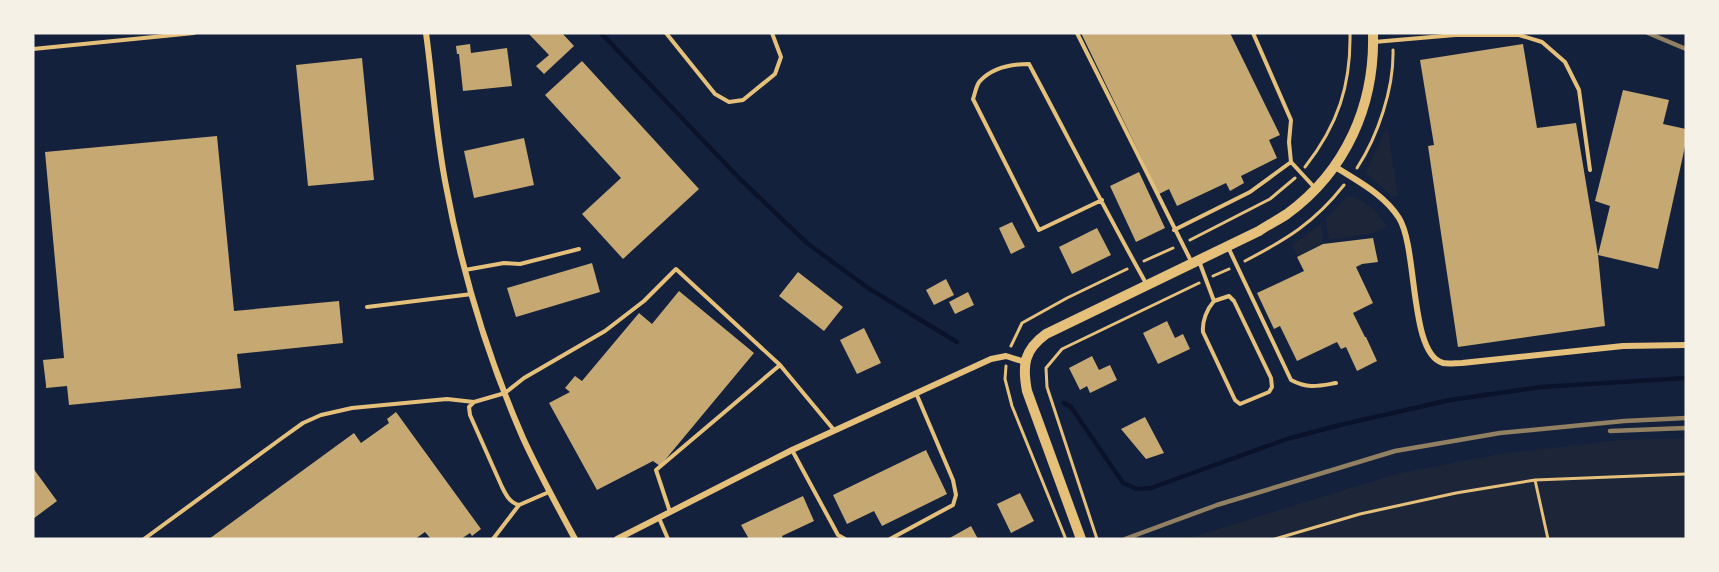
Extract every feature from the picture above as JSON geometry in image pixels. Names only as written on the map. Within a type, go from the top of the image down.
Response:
[{"type":"street","points":[[426,33],[435,117],[446,186],[472,294],[505,393],[524,440],[575,539]]},
{"type":"street","points":[[1081,539],[1032,406],[1025,377],[1025,362],[1029,351],[1035,342],[1046,334],[1259,231],[1287,214],[1316,188],[1345,151],[1356,130],[1369,90],[1374,54],[1373,38]]},
{"type":"street","points":[[1334,166],[1377,195],[1400,219],[1407,237],[1421,335],[1429,354],[1442,363],[1462,363],[1623,346],[1686,345]]},
{"type":"street","points":[[617,539],[792,450],[991,359],[1006,356],[1025,362]]},
{"type":"lane","points":[[33,49],[194,33]]},
{"type":"lane","points":[[666,33],[714,94],[729,102],[743,100],[775,74],[781,57],[772,33]]},
{"type":"lane","points":[[1077,33],[1174,230],[1195,262],[1214,301]]},
{"type":"lane","points":[[1252,33],[1291,120],[1289,142],[1291,162],[1316,188]]},
{"type":"lane","points":[[1373,38],[1520,35],[1542,42],[1565,62],[1579,90],[1590,170]]},
{"type":"lane","points":[[1102,200],[1039,230],[973,99],[979,82],[997,70],[1012,64],[1029,64],[1148,285]]},
{"type":"lane","points":[[1174,230],[1250,192],[1291,162]]},
{"type":"lane","points":[[1227,246],[1291,380],[1311,387],[1336,383]]},
{"type":"lane","points":[[465,270],[498,264],[520,264],[579,249]]},
{"type":"lane","points":[[144,539],[303,423],[321,415],[352,408],[447,399],[474,402],[505,393],[524,378],[605,331],[644,301],[676,269],[780,364],[834,430]]},
{"type":"lane","points":[[367,307],[472,294]]},
{"type":"lane","points":[[1230,296],[1234,301],[1271,378],[1272,387],[1269,392],[1239,404],[1235,400],[1203,332],[1209,307],[1214,301],[1230,296]]},
{"type":"lane","points":[[670,513],[656,470],[780,364]]},
{"type":"lane","points":[[890,539],[953,505],[956,495],[953,480],[916,392]]},
{"type":"lane","points":[[474,402],[469,407],[470,415],[509,499],[514,504],[519,504],[549,492]]},
{"type":"lane","points":[[792,450],[838,535],[845,539]]},
{"type":"lane","points":[[493,539],[519,504]]},
{"type":"lane","points":[[659,518],[668,539]]},
{"type":"path","points":[[1046,368],[1047,387],[1097,539]]},
{"type":"path","points":[[1012,406],[1066,539]]},
{"type":"path","points":[[1275,539],[1360,514],[1456,493],[1535,480],[1686,474]]},
{"type":"path","points":[[1535,480],[1548,539]]},
{"type":"shaded area","points":[[1386,129],[1398,196],[1392,197],[1366,172]]},
{"type":"shaded area","points":[[1347,196],[1359,199],[1370,207],[1387,227],[1374,233],[1329,240],[1326,219]]},
{"type":"shaded area","points":[[1321,224],[1323,243],[1297,256],[1292,245]]},
{"type":"shaded area","points":[[1686,438],[1686,539],[1186,539],[1396,474],[1500,454],[1620,440]]},
{"type":"building","points":[[528,33],[562,33],[574,46],[544,74],[536,66],[549,55]]},
{"type":"building","points":[[1081,33],[1230,33],[1280,135],[1269,140],[1277,158],[1241,176],[1244,183],[1230,191],[1226,183],[1177,206],[1169,189],[1159,194]]},
{"type":"building","points":[[470,44],[471,53],[507,48],[512,86],[463,91],[456,46]]},
{"type":"building","points":[[1523,44],[1537,128],[1576,123],[1598,255],[1605,326],[1458,347],[1428,146],[1434,145],[1420,60]]},
{"type":"building","points":[[362,58],[374,180],[308,186],[296,65]]},
{"type":"building","points":[[582,61],[699,189],[623,259],[582,214],[621,178],[545,95]]},
{"type":"building","points":[[1623,90],[1669,100],[1663,124],[1686,129],[1686,142],[1658,269],[1598,255],[1610,206],[1595,201]]},
{"type":"building","points":[[217,136],[234,311],[339,301],[343,343],[237,354],[241,388],[69,405],[67,386],[46,388],[43,360],[64,358],[45,152]]},
{"type":"building","points":[[524,138],[534,185],[474,198],[464,151]]},
{"type":"building","points":[[1139,172],[1165,228],[1136,242],[1110,186]]},
{"type":"building","points":[[1012,222],[1025,247],[1011,254],[999,228]]},
{"type":"building","points":[[1097,228],[1111,255],[1072,274],[1059,247]]},
{"type":"building","points":[[1373,238],[1378,262],[1356,267],[1373,303],[1353,313],[1377,361],[1357,371],[1346,347],[1341,349],[1337,342],[1297,361],[1280,326],[1274,329],[1257,293],[1304,271],[1297,257],[1323,244]]},
{"type":"building","points":[[592,263],[600,292],[516,317],[507,288]]},
{"type":"building","points":[[798,272],[843,307],[824,331],[779,296]]},
{"type":"building","points":[[946,279],[954,295],[934,305],[926,290]]},
{"type":"building","points":[[679,291],[754,353],[660,466],[653,461],[597,490],[549,403],[570,392],[565,388],[575,376],[582,381],[639,313],[652,324]]},
{"type":"building","points":[[968,292],[974,305],[955,314],[949,302]]},
{"type":"building","points":[[1167,321],[1175,338],[1183,334],[1190,349],[1158,364],[1143,333]]},
{"type":"building","points":[[864,328],[881,363],[857,374],[840,340]]},
{"type":"building","points":[[1092,356],[1099,370],[1110,365],[1117,380],[1090,393],[1087,386],[1080,390],[1069,368]]},
{"type":"building","points":[[396,412],[481,529],[472,536],[470,533],[461,539],[431,539],[425,532],[415,539],[209,539],[354,433],[361,443],[389,423],[387,419]]},
{"type":"building","points":[[1145,417],[1164,453],[1146,459],[1121,429]]},
{"type":"building","points":[[926,450],[947,494],[882,526],[874,511],[847,524],[833,495]]},
{"type":"building","points":[[33,468],[57,501],[33,519]]},
{"type":"building","points":[[1020,493],[1034,521],[1011,533],[997,504]]},
{"type":"building","points":[[803,496],[814,521],[782,536],[783,539],[749,539],[741,525]]},
{"type":"building","points":[[971,526],[978,539],[948,539]]},
{"type":"waterway","points":[[601,33],[740,179],[807,243],[868,288],[957,342]]},
{"type":"waterway","points":[[1064,403],[1071,407],[1123,483],[1137,489],[1151,488],[1287,439],[1450,400],[1541,387],[1686,378]]},
{"type":"railway","points":[[1648,33],[1686,49]]},
{"type":"railway","points":[[1125,539],[1217,505],[1395,451],[1500,433],[1624,421],[1686,418]]},
{"type":"railway","points":[[1610,431],[1686,428]]}]
